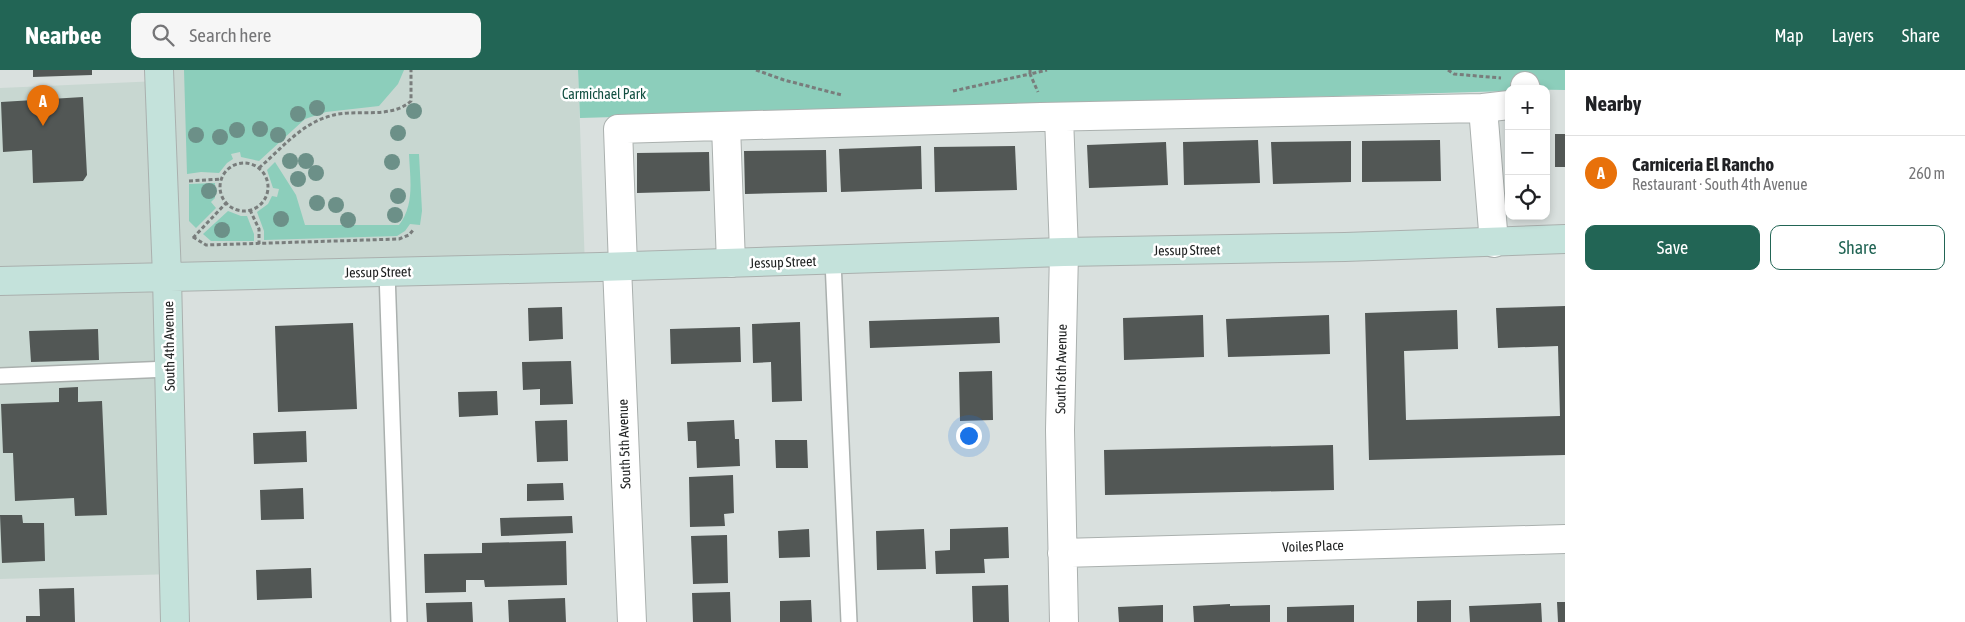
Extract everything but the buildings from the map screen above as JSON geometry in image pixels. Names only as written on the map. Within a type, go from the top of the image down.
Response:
[{"type":"street","name":"South 4th Avenue","points":[[159,70],[167,277],[175,622]]},
{"type":"street","points":[[731,263],[726,126],[1505,97]]},
{"type":"street","name":"South 6th Avenue","points":[[1047,113],[1064,252],[1060,430],[1064,622]]},
{"type":"street","name":"South 5th Avenue","points":[[632,622],[620,266],[618,129],[726,126]]},
{"type":"street","points":[[1494,243],[1507,130]]},
{"type":"street","name":"Jessup Street","points":[[0,281],[833,261],[1064,252],[1494,243],[1565,239]]},
{"type":"street","name":"Voiles Place","points":[[1062,553],[1565,539]]},
{"type":"lane","points":[[833,261],[849,622]]},
{"type":"lane","points":[[387,272],[399,622]]},
{"type":"lane","points":[[0,376],[169,369]]},
{"type":"path","points":[[259,168],[305,127],[316,120],[331,115],[391,111],[404,107],[411,101],[411,70]]},
{"type":"path","points":[[756,70],[784,80],[844,96]]},
{"type":"path","points":[[945,92],[973,88],[1030,72],[1047,70]]},
{"type":"path","points":[[1448,70],[1454,74],[1522,80],[1519,85]]},
{"type":"path","points":[[1030,72],[1047,113]]},
{"type":"path","points":[[240,162],[259,168],[266,177],[268,192],[265,200],[259,206],[250,210],[236,210],[226,203],[220,193],[221,179],[226,170],[240,162]]},
{"type":"path","points":[[185,181],[221,179]]},
{"type":"path","points":[[226,203],[193,238],[206,245],[399,239],[409,235],[414,229]]},
{"type":"path","points":[[250,210],[258,229],[259,244]]},
{"type":"shaded area","points":[[159,70],[578,70],[585,267],[167,277],[174,574],[0,579],[0,88],[159,81]]},
{"type":"green space","points":[[184,70],[404,70],[398,84],[379,106],[326,112],[305,119],[259,161],[241,157],[240,152],[231,154],[233,159],[219,173],[201,172],[187,174]]},
{"type":"green space","name":"Carmichael Park","points":[[578,70],[1565,70],[1565,90],[1550,90],[1550,85],[1505,85],[1505,91],[580,118]]},
{"type":"green space","points":[[409,154],[419,154],[422,211],[420,225],[410,224],[405,231],[397,236],[264,240],[264,231],[257,212],[268,204],[272,196],[277,197],[279,189],[273,188],[267,170],[275,162],[296,195],[305,225],[399,225],[404,217],[409,200]]},
{"type":"green space","points":[[215,183],[215,198],[211,202],[216,208],[196,228],[189,221],[189,184]]},
{"type":"green space","points":[[228,211],[241,216],[247,216],[254,234],[254,241],[211,241],[203,234]]},
{"type":"place","name":"Carniceria El Rancho","points":[[43,126]]}]
